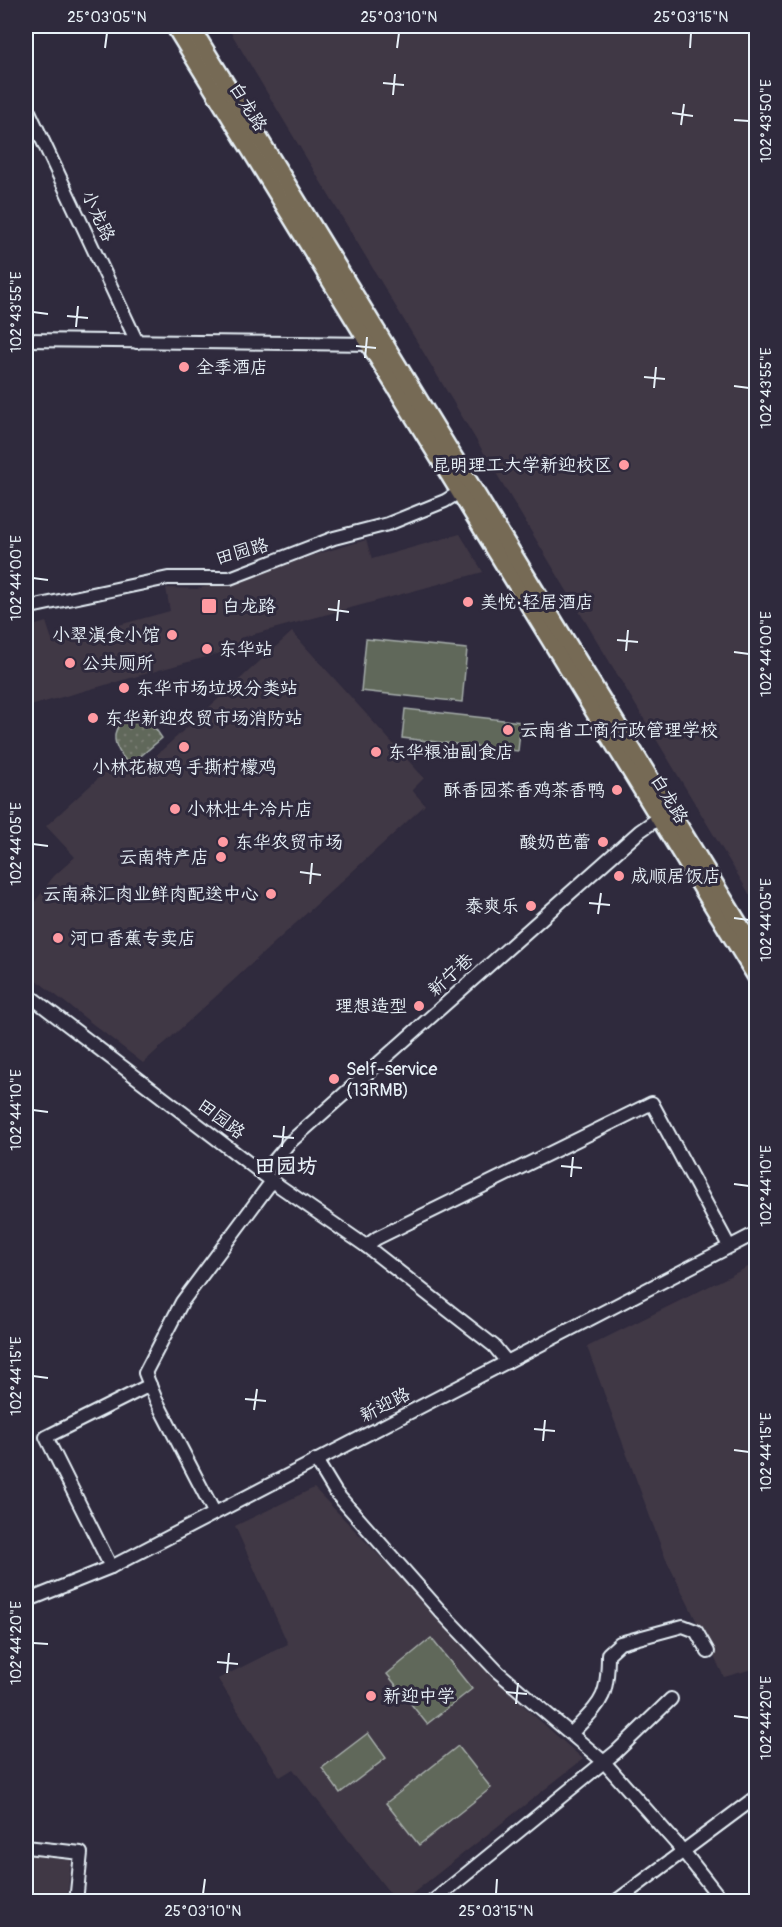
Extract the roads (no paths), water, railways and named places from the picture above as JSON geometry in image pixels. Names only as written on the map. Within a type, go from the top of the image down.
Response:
[{"type":"main road","name":"白龙路","points":[[174,26],[376,344],[664,814],[756,977]]},
{"type":"main road","name":"白龙路","points":[[191,26],[376,344],[458,493],[664,814],[756,951]]},
{"type":"street","name":"小龙路","points":[[26,105],[137,342]]},
{"type":"street","points":[[26,340],[376,344]]},
{"type":"street","name":"田园路","points":[[26,608],[168,578],[230,578],[334,538],[388,524],[445,501],[458,493]]},
{"type":"street","name":"新宁巷","points":[[150,1385],[145,1372],[182,1302],[290,1143],[640,831],[664,814]]},
{"type":"street","name":"田园路","points":[[26,993],[268,1178],[366,1246],[494,1346],[507,1362]]},
{"type":"street","points":[[366,1246],[377,1238],[652,1103],[729,1246]]},
{"type":"street","name":"新迎路","points":[[26,1601],[111,1567],[756,1233]]},
{"type":"street","points":[[111,1567],[46,1437],[150,1385],[214,1512]]},
{"type":"street","points":[[316,1460],[336,1493],[440,1611],[498,1672],[547,1716],[572,1733],[604,1762],[683,1851],[723,1902]]},
{"type":"street","points":[[572,1733],[603,1699],[608,1684],[608,1654],[620,1643],[683,1626],[696,1631],[708,1652]]},
{"type":"street","points":[[432,1902],[604,1762],[671,1699]]},
{"type":"street","points":[[615,1902],[756,1797]]},
{"type":"street","points":[[26,1846],[81,1853],[76,1902]]},
{"type":"place","name":"全季酒店","points":[[184,367]]},
{"type":"place","name":"昆明理工大学新迎校区","points":[[624,465]]},
{"type":"place","name":"美悦·轻居酒店","points":[[468,602]]},
{"type":"place","name":"白龙路","points":[[209,606]]},
{"type":"place","name":"小翠滇食小馆","points":[[172,635]]},
{"type":"place","name":"东华站","points":[[207,649]]},
{"type":"place","name":"公共厕所","points":[[70,663]]},
{"type":"place","name":"东华市场垃圾分类站","points":[[124,688]]},
{"type":"place","name":"东华新迎农贸市场消防站","points":[[93,718]]},
{"type":"place","name":"云南省工商行政管理学校","points":[[508,730]]},
{"type":"place","name":"小林花椒鸡 手撕柠檬鸡","points":[[184,747]]},
{"type":"place","name":"东华粮油副食店","points":[[376,752]]},
{"type":"place","name":"酥香园茶香鸡茶香鸭","points":[[617,790]]},
{"type":"place","name":"小林壮牛冷片店","points":[[175,809]]},
{"type":"place","name":"东华农贸市场","points":[[223,842]]},
{"type":"place","name":"酸奶芭蕾","points":[[603,842]]},
{"type":"place","name":"云南特产店","points":[[221,857]]},
{"type":"place","name":"成顺居饭店","points":[[619,876]]},
{"type":"place","name":"云南森汇肉业鲜肉配送中心","points":[[271,894]]},
{"type":"place","name":"泰爽乐","points":[[531,906]]},
{"type":"place","name":"河口香蕉专卖店","points":[[58,938]]},
{"type":"place","name":"理想造型","points":[[419,1006]]},
{"type":"place","name":"Self-service (13RMB)","points":[[334,1079]]},
{"type":"place","name":"新迎中学","points":[[371,1696]]},
{"type":"district","name":"田园坊","points":[[286,1166]]}]
